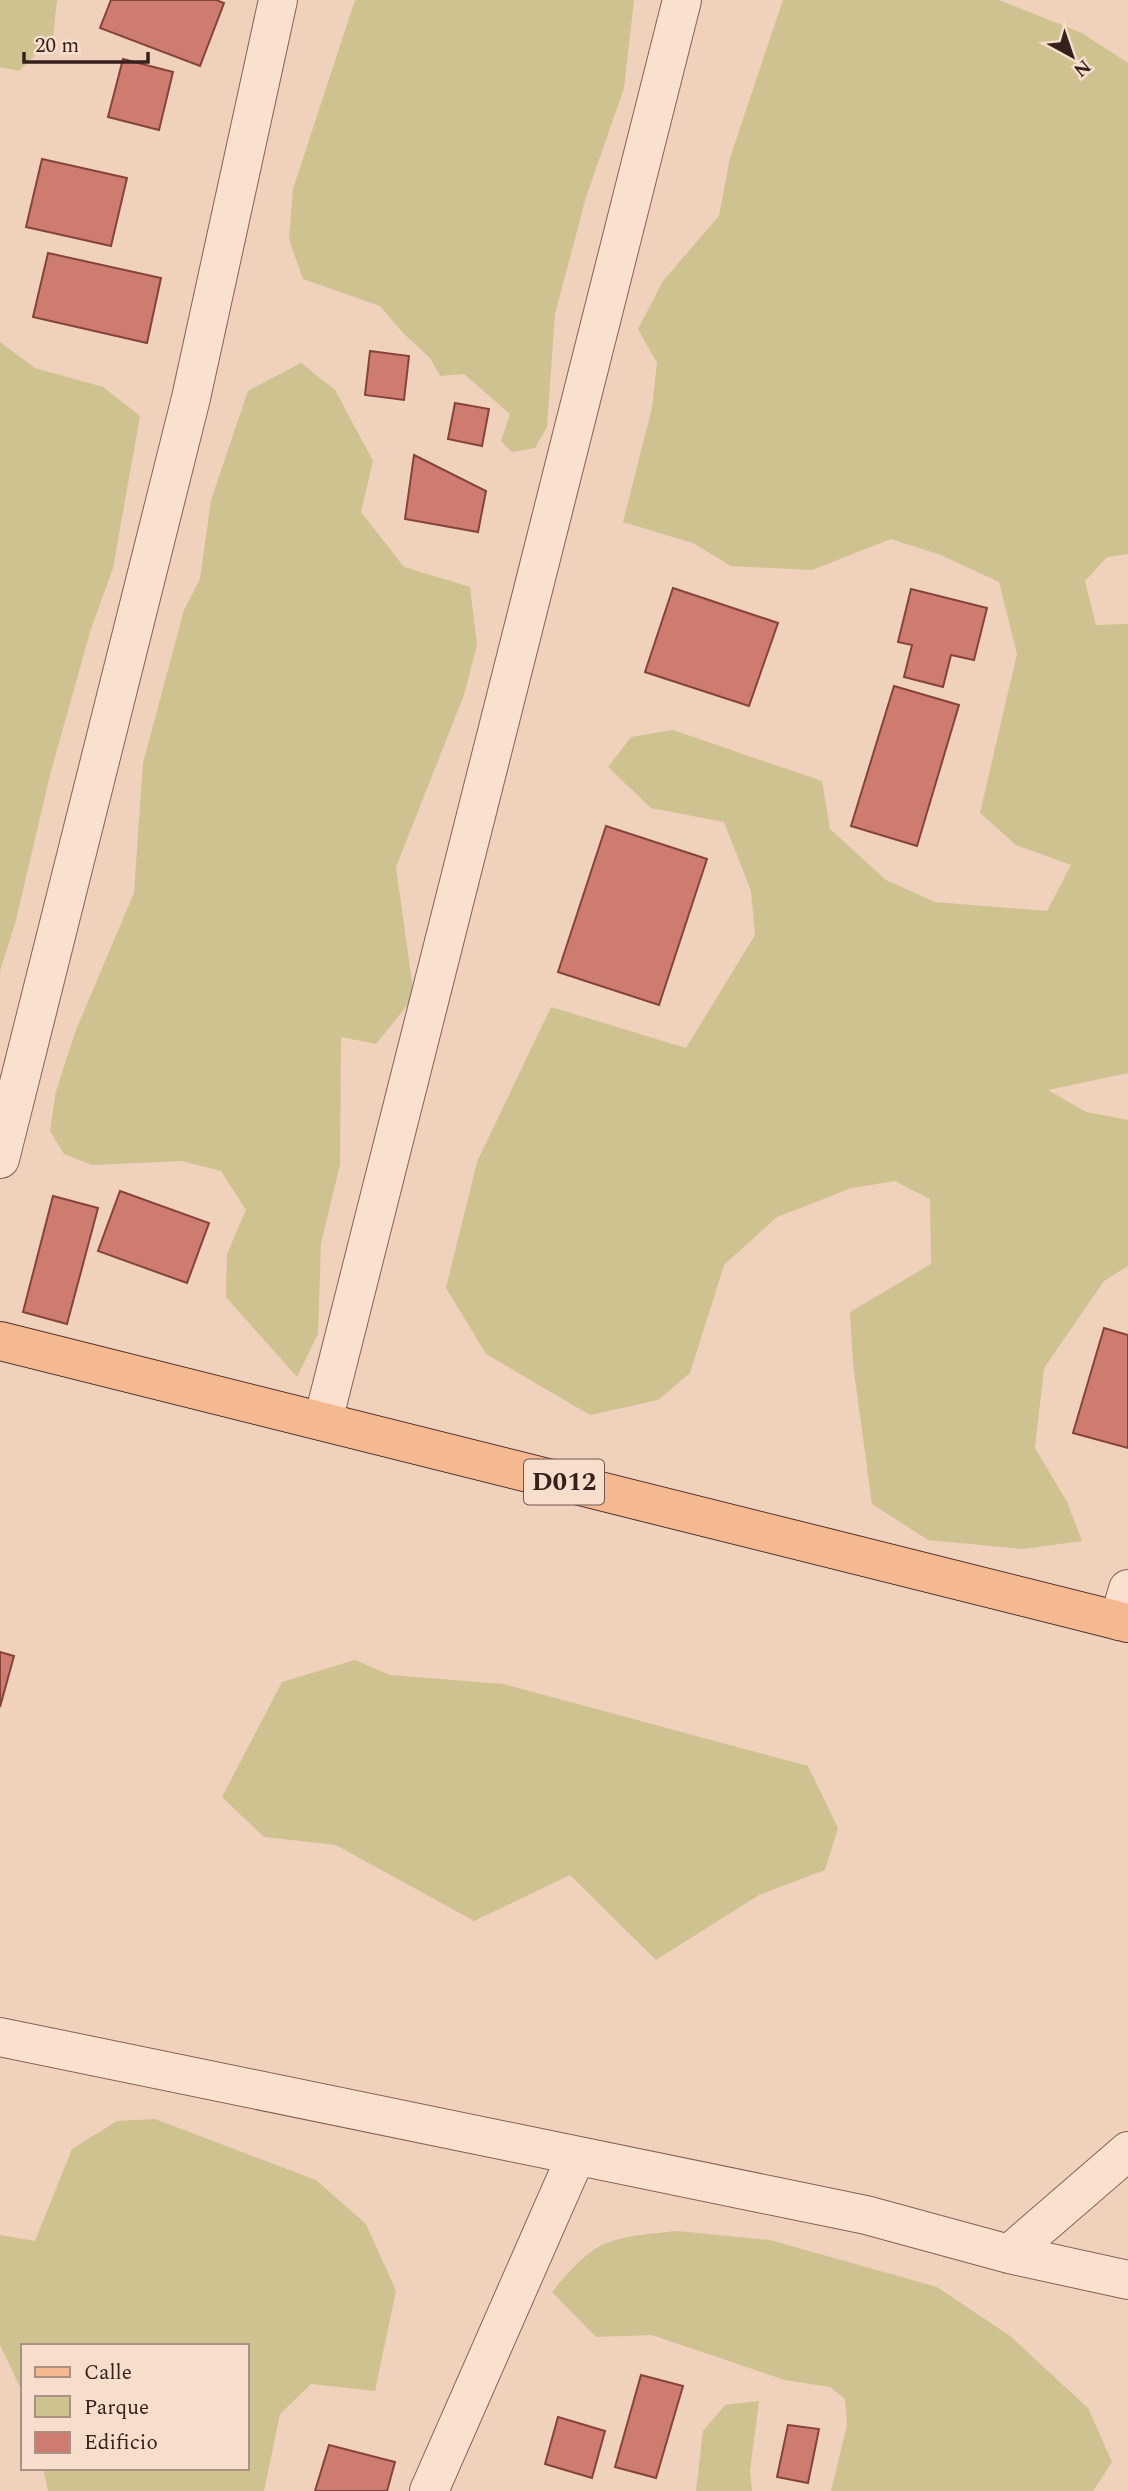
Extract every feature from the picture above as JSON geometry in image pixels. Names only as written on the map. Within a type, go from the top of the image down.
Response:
[{"type":"main road","name":"D012","points":[[0,1341],[323,1421],[1125,1611]]},
{"type":"street","points":[[0,1159],[191,398],[278,0]]},
{"type":"street","points":[[323,1421],[681,0]]},
{"type":"street","points":[[0,2037],[866,2215],[1009,2254],[1128,2280]]},
{"type":"street","points":[[1009,2254],[1128,2151]]},
{"type":"street","points":[[429,2491],[576,2156]]},
{"type":"green space","points":[[0,0],[57,0],[53,38],[19,71],[0,67]]},
{"type":"green space","points":[[355,0],[634,0],[624,88],[586,197],[555,314],[547,427],[535,448],[512,452],[501,441],[510,414],[464,374],[440,376],[430,358],[403,333],[380,306],[303,279],[289,239],[293,189]]},
{"type":"green space","points":[[783,0],[999,0],[1082,33],[1128,63],[1128,554],[1107,557],[1085,581],[1096,625],[1128,624],[1128,1073],[1048,1090],[1086,1112],[1128,1120],[1128,1266],[1104,1281],[1044,1368],[1035,1448],[1067,1502],[1082,1541],[1023,1549],[928,1540],[872,1504],[853,1364],[850,1312],[931,1264],[930,1199],[895,1181],[852,1188],[777,1217],[724,1265],[690,1373],[658,1400],[590,1415],[486,1354],[446,1288],[477,1162],[551,1007],[686,1048],[755,935],[751,891],[724,822],[651,808],[608,767],[631,737],[673,730],[822,781],[830,829],[886,880],[935,902],[1047,911],[1071,865],[1016,845],[980,813],[1017,654],[999,582],[941,555],[891,539],[812,570],[731,566],[693,543],[623,522],[652,408],[657,363],[638,329],[663,281],[719,216],[730,158]]},
{"type":"green space","points":[[0,342],[35,368],[103,387],[140,416],[113,568],[90,632],[50,775],[16,920],[0,971]]},
{"type":"green space","points":[[301,363],[335,390],[373,461],[361,512],[404,567],[470,587],[477,645],[464,695],[396,867],[414,997],[376,1044],[341,1037],[340,1165],[321,1243],[318,1334],[297,1377],[226,1297],[227,1254],[246,1210],[221,1171],[182,1161],[92,1165],[64,1154],[50,1131],[56,1091],[76,1030],[134,893],[143,763],[184,610],[200,579],[211,500],[248,391]]},
{"type":"green space","points":[[355,1660],[390,1675],[503,1684],[808,1766],[838,1828],[825,1870],[759,1895],[656,1960],[570,1875],[474,1921],[336,1845],[264,1837],[222,1797],[282,1682]]},
{"type":"green space","points":[[155,2119],[316,2180],[366,2224],[396,2291],[375,2391],[311,2384],[280,2414],[264,2491],[48,2491],[43,2470],[248,2470],[248,2344],[21,2344],[21,2389],[0,2345],[0,2235],[35,2241],[72,2149],[117,2121]]},
{"type":"green space","points":[[677,2231],[770,2240],[937,2287],[1010,2336],[1088,2408],[1112,2462],[1093,2491],[831,2491],[847,2425],[845,2399],[830,2387],[785,2380],[652,2335],[596,2337],[552,2292],[593,2250],[619,2239]]},
{"type":"green space","points":[[759,2401],[750,2471],[752,2491],[696,2491],[703,2431],[725,2405]]},
{"type":"building","points":[[111,0],[216,0],[224,3],[200,66],[100,28]]},
{"type":"building","points":[[123,59],[173,72],[159,130],[108,117]]},
{"type":"building","points":[[42,159],[127,178],[111,246],[26,227]]},
{"type":"building","points":[[48,253],[161,278],[147,343],[33,317]]},
{"type":"building","points":[[370,351],[409,356],[404,400],[365,395]]},
{"type":"building","points":[[455,403],[489,409],[482,446],[448,439]]},
{"type":"building","points":[[414,455],[486,491],[478,532],[405,519]]},
{"type":"building","points":[[673,588],[778,623],[749,706],[645,672]]},
{"type":"building","points":[[911,589],[987,608],[974,660],[951,655],[943,687],[904,677],[912,645],[898,642]]},
{"type":"building","points":[[894,686],[959,705],[917,846],[851,826]]},
{"type":"building","points":[[606,826],[707,859],[659,1005],[558,972]]},
{"type":"building","points":[[120,1191],[209,1223],[187,1283],[98,1251]]},
{"type":"building","points":[[53,1196],[98,1208],[67,1324],[23,1312]]},
{"type":"building","points":[[1104,1328],[1128,1335],[1128,1448],[1073,1433]]},
{"type":"building","points":[[0,1652],[14,1656],[0,1707]]},
{"type":"building","points":[[641,2375],[683,2386],[656,2478],[615,2467]]},
{"type":"building","points":[[558,2417],[605,2431],[592,2478],[545,2464]]},
{"type":"building","points":[[788,2425],[819,2429],[808,2483],[777,2477]]},
{"type":"building","points":[[329,2445],[395,2462],[387,2491],[315,2491]]}]
